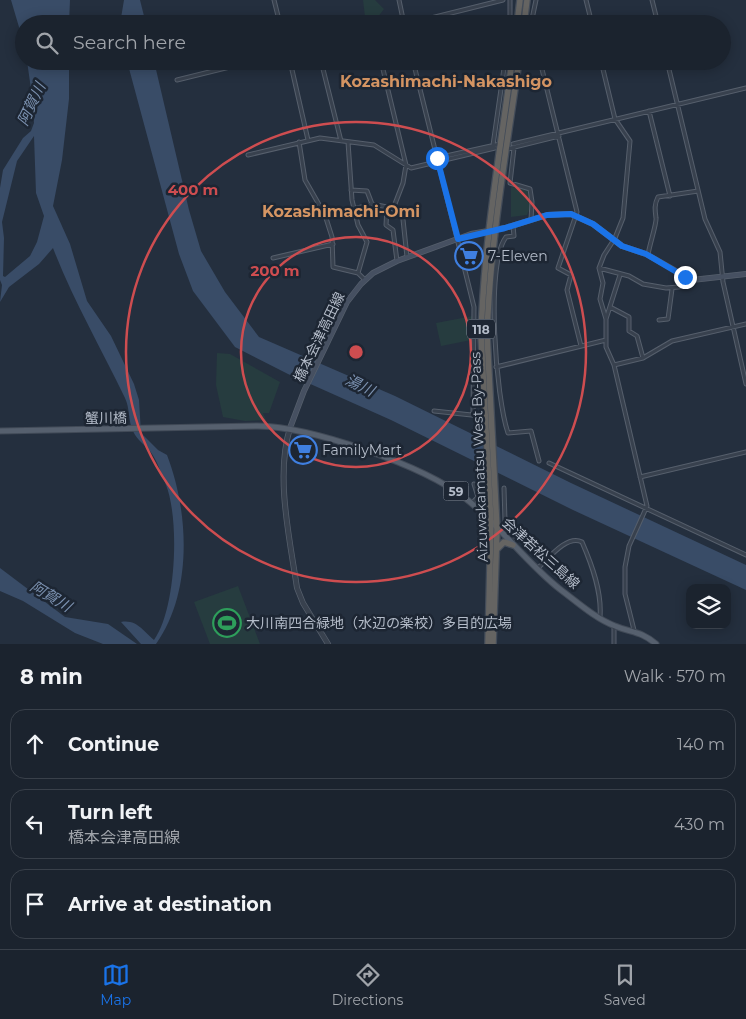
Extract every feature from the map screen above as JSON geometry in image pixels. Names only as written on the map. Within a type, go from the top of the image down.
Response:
[{"type":"highway","points":[[518,15],[520,0]]},
{"type":"highway","points":[[525,15],[527,0]]},
{"type":"highway","name":"Aizuwakamatsu West By-Pass","points":[[488,644],[491,483],[487,335],[492,230],[511,70]]},
{"type":"highway","name":"Aizuwakamatsu West By-Pass","points":[[492,230],[518,70]]},
{"type":"highway","name":"Aizuwakamatsu West By-Pass","points":[[491,483],[497,529],[493,644]]},
{"type":"highway","points":[[497,549],[504,542],[512,544]]},
{"type":"main road","name":"橋本会津高田線","points":[[290,428],[304,391],[347,302],[365,280],[406,257],[458,239],[513,226],[556,213],[576,215],[593,224],[626,248],[648,255],[692,280]]},
{"type":"main road","points":[[692,280],[746,274]]},
{"type":"main road","name":"会津若松三島線","points":[[213,427],[290,428],[317,435],[411,469],[452,489],[474,506],[561,590],[614,626],[634,630],[656,644]]},
{"type":"main road","name":"蟹川橋","points":[[0,432],[213,427]]},
{"type":"main road","points":[[474,506],[484,507],[490,503]]},
{"type":"street","points":[[274,0],[278,15]]},
{"type":"street","points":[[398,0],[403,15]]},
{"type":"street","points":[[442,15],[503,0]]},
{"type":"street","points":[[510,0],[510,15]]},
{"type":"street","points":[[533,15],[536,0]]},
{"type":"street","points":[[586,0],[590,15]]},
{"type":"street","points":[[652,0],[656,15]]},
{"type":"street","points":[[177,80],[218,70]]},
{"type":"street","points":[[292,70],[308,140]]},
{"type":"street","points":[[323,70],[341,141]]},
{"type":"street","points":[[383,70],[406,165],[403,183],[393,209]]},
{"type":"street","points":[[416,70],[474,309],[473,415]]},
{"type":"street","points":[[494,146],[504,70]]},
{"type":"street","points":[[542,70],[576,215],[558,268],[571,274],[567,290],[581,346]]},
{"type":"street","points":[[603,70],[616,119],[628,136],[630,150],[624,186],[625,206],[613,240],[599,268],[603,284],[600,299],[606,319],[606,340],[614,365],[647,510],[630,546],[625,567],[626,594],[634,630]]},
{"type":"street","points":[[669,70],[705,219],[718,245],[722,278],[746,384]]},
{"type":"street","points":[[506,149],[616,119],[746,88]]},
{"type":"street","points":[[649,111],[670,196]]},
{"type":"street","points":[[248,155],[320,138],[374,145],[411,168],[501,144]]},
{"type":"street","points":[[299,142],[305,180],[325,215],[333,244],[332,267],[358,273],[365,280]]},
{"type":"street","points":[[348,142],[354,209],[367,242],[358,273]]},
{"type":"street","points":[[513,146],[510,183],[530,189],[532,202],[531,220]]},
{"type":"street","points":[[351,190],[367,191],[372,204]]},
{"type":"street","points":[[648,255],[649,242],[656,220],[654,211],[656,199],[698,191]]},
{"type":"street","points":[[354,209],[372,204],[403,212],[406,257]]},
{"type":"street","points":[[386,208],[386,225],[393,230],[397,261]]},
{"type":"street","points":[[513,226],[514,236],[506,236],[501,244],[497,276],[494,329],[496,367],[503,414],[508,433],[531,431],[539,461]]},
{"type":"street","points":[[273,258],[333,244]]},
{"type":"street","points":[[599,268],[634,278],[643,284],[672,289],[692,280]]},
{"type":"street","points":[[606,319],[620,274]]},
{"type":"street","points":[[659,320],[668,319],[672,289]]},
{"type":"street","points":[[610,307],[629,317],[629,331],[637,336],[643,358]]},
{"type":"street","points":[[614,365],[643,358],[672,341],[746,324]]},
{"type":"street","points":[[496,367],[606,340]]},
{"type":"street","points":[[434,410],[481,416]]},
{"type":"street","points":[[496,415],[503,414]]},
{"type":"street","points":[[290,428],[284,458],[284,485],[297,588],[302,603],[328,644]]},
{"type":"street","points":[[640,477],[746,452]]},
{"type":"street","points":[[549,463],[746,555]]},
{"type":"street","points":[[474,484],[478,498],[474,506]]},
{"type":"street","points":[[504,488],[505,521],[516,536],[512,544]]},
{"type":"street","points":[[538,569],[560,546],[572,540],[582,542],[600,596],[600,617]]},
{"type":"street","points":[[614,626],[614,644]]},
{"type":"green space","points":[[363,0],[375,0],[384,9],[379,15],[365,15]]},
{"type":"green space","points":[[511,187],[528,189],[531,206],[527,215],[511,217]]},
{"type":"green space","points":[[473,316],[471,340],[441,346],[436,323]]},
{"type":"green space","points":[[217,353],[230,354],[280,382],[269,413],[263,413],[266,420],[245,421],[223,417],[216,385]]},
{"type":"green space","name":"大川南四合緑地（水辺の楽校）多目的広場","points":[[238,586],[260,644],[210,644],[194,602]]},
{"type":"water","points":[[11,0],[70,0],[69,15],[15,15]]},
{"type":"water","points":[[124,0],[140,0],[144,15],[122,15]]},
{"type":"water","points":[[28,70],[69,70],[69,99],[62,160],[53,206],[70,244],[87,301],[111,336],[134,384],[139,400],[141,433],[158,450],[167,455],[180,501],[184,551],[182,576],[168,623],[156,644],[141,644],[121,622],[136,624],[154,640],[167,608],[174,564],[173,520],[166,485],[157,463],[150,451],[133,431],[125,398],[78,305],[53,248],[39,264],[9,287],[0,302],[2,285],[0,280],[0,188],[3,170],[23,138],[31,131],[34,123]],"holes":[[[34,136],[36,193],[44,216],[37,242],[30,256],[5,277],[3,276],[4,238],[2,222],[17,161]]]},
{"type":"water","name":"湯川","points":[[129,70],[156,70],[189,210],[201,251],[225,292],[259,337],[395,396],[571,483],[746,565],[746,590],[573,510],[391,420],[288,374],[235,347],[193,291],[179,254]]},
{"type":"water","points":[[0,568],[65,617],[108,624],[137,644],[103,644],[75,633],[23,601],[0,591]]},
{"type":"place","name":"7-Eleven","points":[[469,256]]},
{"type":"place","name":"FamilyMart","points":[[303,450]]},
{"type":"place","name":"大川南四合緑地（水辺の楽校）多目的広場","points":[[227,623]]},
{"type":"district","name":"Kozashimachi-Nakashigo","points":[[446,81]]},
{"type":"district","name":"Kozashimachi-Omi","points":[[341,211]]},
{"type":"route","points":[[437,158],[458,239],[477,233],[505,228],[547,215],[566,213],[586,220],[622,246],[646,254],[685,277]]},
{"type":"water label","name":"阿賀川","points":[[31,104]]},
{"type":"water label","name":"阿賀川","points":[[51,596]]}]
